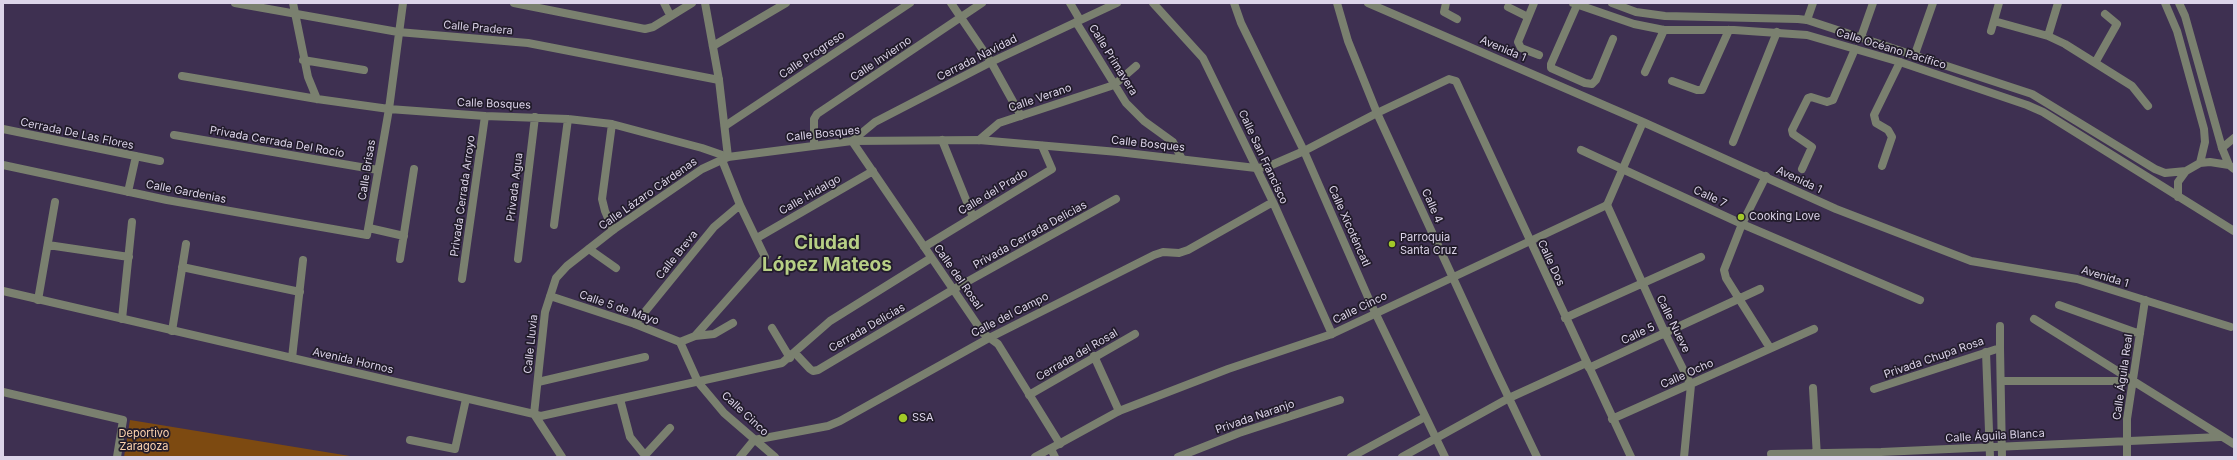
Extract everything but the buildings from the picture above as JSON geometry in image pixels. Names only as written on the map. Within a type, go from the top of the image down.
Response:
[{"type":"street","name":"Calle Pradera","points":[[235,3],[398,32],[528,43],[719,80]]},
{"type":"street","points":[[293,3],[303,60],[317,99]]},
{"type":"street","name":"Calle Brisas","points":[[368,232],[389,109],[403,3]]},
{"type":"street","points":[[514,3],[635,29],[653,26],[692,3]]},
{"type":"street","points":[[664,3],[670,15]]},
{"type":"street","points":[[696,336],[765,257],[740,205],[725,159],[725,126],[719,80],[705,3]]},
{"type":"street","points":[[713,46],[786,3]]},
{"type":"street","name":"Calle Progreso","points":[[725,126],[910,3]]},
{"type":"street","points":[[951,3],[991,62],[1021,116]]},
{"type":"street","name":"Calle Invierno","points":[[814,144],[813,126],[814,119],[817,114],[982,3]]},
{"type":"street","name":"Calle Primavera","points":[[1070,3],[1078,21],[1114,85],[1126,103],[1144,121],[1173,142],[1182,159]]},
{"type":"street","name":"Cerrada Navidad","points":[[852,141],[875,122],[991,62],[1117,3]]},
{"type":"street","name":"Calle San Francisco","points":[[1153,3],[1203,58],[1273,202],[1332,334]]},
{"type":"street","name":"Calle Xicoténcatl","points":[[1234,3],[1241,23],[1304,151],[1375,312],[1445,457]]},
{"type":"street","name":"Calle 4","points":[[1337,3],[1348,41],[1377,113],[1508,398],[1537,457]]},
{"type":"street","name":"Avenida 1","points":[[1368,3],[1766,176],[1836,209],[1971,260],[2077,279],[2233,327]]},
{"type":"street","points":[[1446,3],[1444,12],[1457,19]]},
{"type":"street","points":[[1534,3],[1518,42],[1518,46],[1539,55]]},
{"type":"street","name":"Calle Océano Pacífico","points":[[1612,3],[1636,12],[1665,16],[1798,18],[1807,20],[1915,54],[2032,94],[2048,102],[2155,169],[2165,173],[2186,171],[2200,163]]},
{"type":"street","points":[[1807,20],[1814,3]]},
{"type":"street","points":[[1861,37],[1873,3]]},
{"type":"street","points":[[1915,54],[1933,3]]},
{"type":"street","points":[[1991,30],[1999,3]]},
{"type":"street","points":[[2048,36],[2058,3]]},
{"type":"street","points":[[2165,3],[2177,32],[2204,129],[2205,142],[2200,163],[2210,162],[2232,167]]},
{"type":"street","points":[[2179,3],[2185,16],[2222,148],[2232,167]]},
{"type":"street","points":[[1575,4],[1551,64],[1551,68],[1585,83],[1592,84],[1596,80],[1613,39]]},
{"type":"street","name":"Calle Océano Pacífico","points":[[1575,4],[1634,24],[1664,30],[1729,30],[1807,35],[1900,62],[1979,89],[2043,112],[2234,231]]},
{"type":"street","points":[[1508,7],[1528,17]]},
{"type":"street","points":[[1634,24],[1636,12]]},
{"type":"street","points":[[2095,62],[2117,24],[2105,14]]},
{"type":"street","points":[[1994,21],[2048,36],[2095,62],[2132,86],[2148,106]]},
{"type":"street","points":[[1646,72],[1664,30]]},
{"type":"street","points":[[1672,81],[1697,90],[1702,90],[1729,30]]},
{"type":"street","points":[[1732,142],[1777,32]]},
{"type":"street","points":[[1802,169],[1812,147],[1794,134],[1792,130],[1808,98],[1811,96],[1827,102],[1833,100],[1856,49]]},
{"type":"street","points":[[303,60],[364,70]]},
{"type":"street","points":[[1882,166],[1892,137],[1888,130],[1876,123],[1874,115],[1900,62]]},
{"type":"street","points":[[1114,85],[1136,66]]},
{"type":"street","name":"Calle Bosques","points":[[182,76],[317,99],[389,109],[484,116],[568,119],[612,124],[702,148],[725,159],[814,144],[852,141],[979,140],[1182,159],[1256,168],[1267,167],[1304,151],[1377,113],[1449,79],[1453,79]]},
{"type":"street","points":[[1979,89],[1984,77]]},
{"type":"street","name":"Calle Dos","points":[[1453,79],[1631,457]]},
{"type":"street","name":"Calle Verano","points":[[979,140],[999,123],[1114,85]]},
{"type":"street","name":"Privada Cerrada Arroyo","points":[[462,279],[484,116]]},
{"type":"street","name":"Privada Agua","points":[[518,259],[535,117]]},
{"type":"street","points":[[554,225],[568,119]]},
{"type":"street","points":[[1607,205],[1643,122]]},
{"type":"street","points":[[612,124],[602,199],[605,212],[613,230]]},
{"type":"street","name":"Cerrada De Las Flores","points":[[3,129],[136,156],[128,192]]},
{"type":"street","name":"Privada Cerrada Del Rocío","points":[[174,136],[378,170]]},
{"type":"street","points":[[2222,148],[2234,138]]},
{"type":"street","points":[[942,140],[973,217]]},
{"type":"street","name":"Calle del Rosal","points":[[852,141],[983,333],[998,344],[1060,444]]},
{"type":"street","name":"Calle del Prado","points":[[924,247],[1052,169],[1042,146]]},
{"type":"street","name":"Calle 7","points":[[1581,150],[1742,224],[1920,300]]},
{"type":"street","points":[[136,156],[160,161]]},
{"type":"street","name":"Calle Lázaro Cárdenas","points":[[556,278],[613,230],[702,169],[725,159]]},
{"type":"street","name":"Calle Gardenias","points":[[3,165],[167,200],[368,232],[404,236]]},
{"type":"street","points":[[400,259],[414,169]]},
{"type":"street","points":[[2178,197],[2178,182],[2186,171]]},
{"type":"street","name":"Calle Hidalgo","points":[[757,238],[873,172]]},
{"type":"street","points":[[1766,176],[1742,224],[1724,270],[1726,278],[1770,348]]},
{"type":"street","name":"Privada Cerrada Delicias","points":[[954,289],[1116,199]]},
{"type":"street","points":[[38,300],[55,202]]},
{"type":"street","name":"Calle del Campo","points":[[754,440],[834,423],[989,338],[1154,255],[1163,252],[1179,253],[1188,250],[1273,202]]},
{"type":"street","name":"Calle Breva","points":[[635,324],[714,227],[740,205]]},
{"type":"street","name":"Calle Cinco","points":[[1034,457],[1118,411],[1228,369],[1332,334],[1375,312],[1530,242],[1607,205]]},
{"type":"street","name":"Calle Nueve","points":[[1607,205],[1641,282],[1691,385]]},
{"type":"street","points":[[122,319],[132,222]]},
{"type":"street","points":[[172,331],[186,244]]},
{"type":"street","points":[[48,245],[129,257]]},
{"type":"street","points":[[589,249],[616,268]]},
{"type":"street","points":[[1565,318],[1641,282],[1701,257]]},
{"type":"street","points":[[698,382],[782,364],[830,321],[931,258]]},
{"type":"street","points":[[292,358],[303,260]]},
{"type":"street","points":[[182,267],[300,292]]},
{"type":"street","name":"Calle Lluvia","points":[[534,414],[545,312],[556,278]]},
{"type":"street","name":"Cerrada Delicias","points":[[772,328],[793,355],[813,371],[818,370],[954,289]]},
{"type":"street","name":"Calle 5","points":[[1588,366],[1760,290]]},
{"type":"street","name":"Avenida Hornos","points":[[3,292],[541,416],[698,382]]},
{"type":"street","name":"Calle 5 de Mayo","points":[[550,296],[635,324],[680,342]]},
{"type":"street","name":"Calle Águila Real","points":[[2127,457],[2126,419],[2145,300]]},
{"type":"street","points":[[2059,305],[2140,334]]},
{"type":"street","points":[[2034,320],[2220,437],[2234,444]]},
{"type":"street","points":[[680,342],[696,336],[714,334],[733,323]]},
{"type":"street","points":[[2000,326],[2002,457]]},
{"type":"street","name":"Calle Ocho","points":[[1612,418],[1691,385],[1814,329]]},
{"type":"street","name":"Cerrada del Rosal","points":[[1029,395],[1094,356],[1135,334]]},
{"type":"street","name":"Calle Cinco","points":[[680,342],[698,382],[724,413],[775,457]]},
{"type":"street","name":"Privada Chupa Rosa","points":[[1874,390],[1960,360],[2000,348]]},
{"type":"street","points":[[1986,352],[1990,457]]},
{"type":"street","points":[[1094,356],[1118,411]]},
{"type":"street","points":[[538,382],[645,357]]},
{"type":"street","points":[[1402,457],[1508,398],[1588,366]]},
{"type":"street","points":[[2001,381],[2131,381]]},
{"type":"street","points":[[1684,457],[1691,385]]},
{"type":"street","points":[[1813,388],[1817,455]]},
{"type":"street","points":[[3,392],[123,420],[117,457]]},
{"type":"street","points":[[410,440],[455,448],[466,399]]},
{"type":"street","points":[[620,399],[630,437],[643,453],[647,453],[670,428]]},
{"type":"street","name":"Privada Naranjo","points":[[1178,457],[1239,434],[1340,400]]},
{"type":"street","points":[[534,414],[562,457]]},
{"type":"street","points":[[1351,457],[1425,417]]},
{"type":"street","name":"Calle Águila Blanca","points":[[1771,454],[1881,454],[2127,440],[2220,437]]},
{"type":"street","points":[[740,457],[754,440]]},
{"type":"street","points":[[1050,449],[1055,457]]},
{"type":"green space","name":"Deportivo Zaragoza","points":[[130,420],[356,457],[124,457]]},
{"type":"place","name":"Cooking Love","points":[[1741,217]]},
{"type":"place","name":"Parroquia Santa Cruz","points":[[1392,244]]},
{"type":"place","name":"SSA","points":[[903,418]]},
{"type":"district","name":"Ciudad López Mateos","points":[[827,254]]}]
